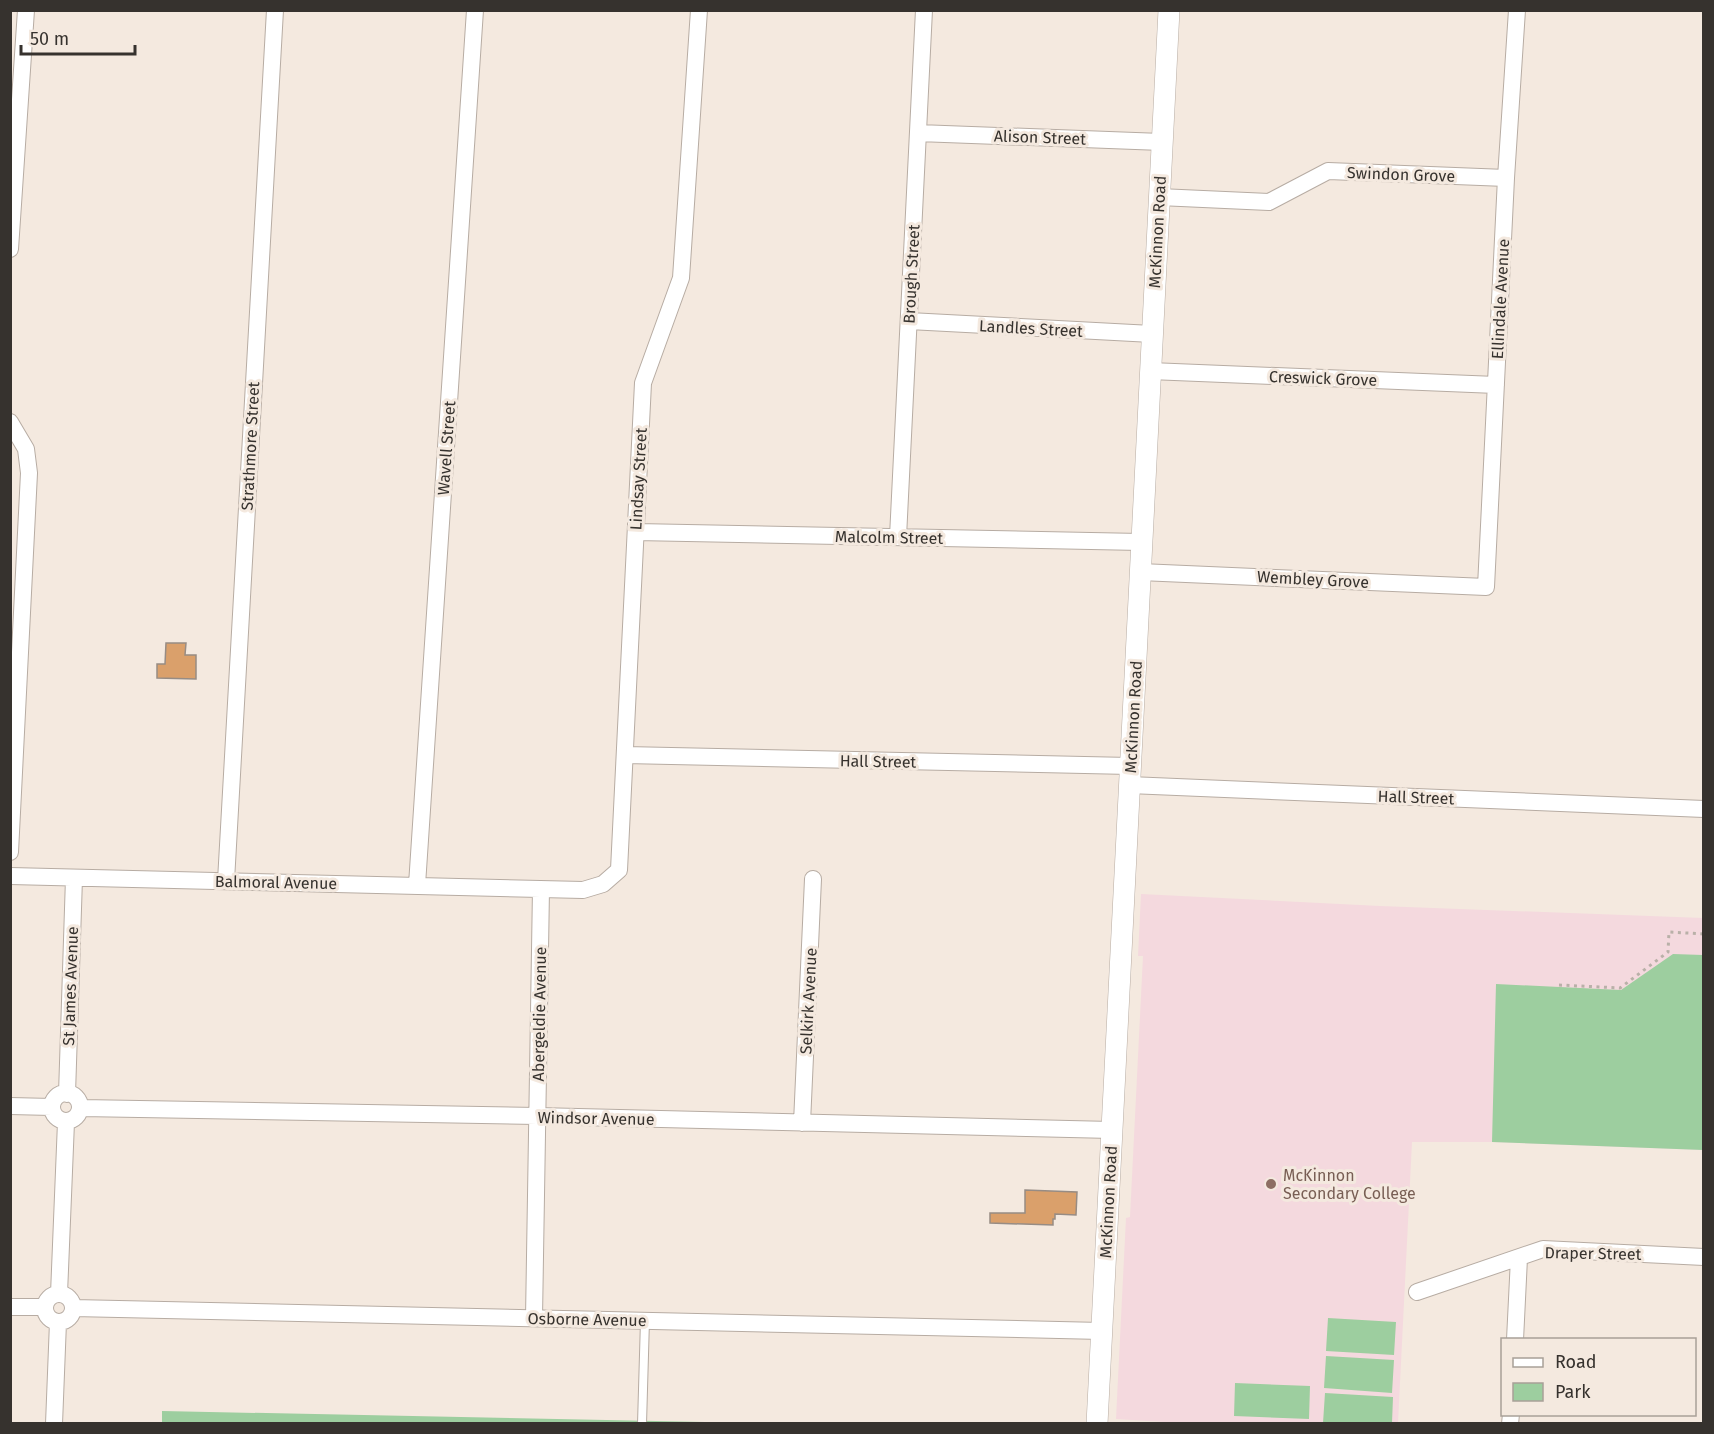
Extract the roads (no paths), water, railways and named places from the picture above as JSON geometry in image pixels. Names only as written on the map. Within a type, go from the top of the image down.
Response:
[{"type":"street","points":[[10,249],[26,10]]},
{"type":"street","name":"Strathmore Street","points":[[226,881],[275,10]]},
{"type":"street","name":"Wavell Street","points":[[417,885],[475,10]]},
{"type":"street","name":"Lindsay Street","points":[[542,889],[583,890],[603,884],[620,870],[643,383],[681,278],[699,10]]},
{"type":"street","name":"Brough Street","points":[[898,537],[924,10]]},
{"type":"street","name":"McKinnon Road","points":[[1097,1424],[1169,10]]},
{"type":"street","name":"Ellindale Avenue","points":[[1486,587],[1506,178],[1517,10]]},
{"type":"street","name":"Alison Street","points":[[918,133],[1162,142]]},
{"type":"street","name":"Swindon Grove","points":[[1159,197],[1269,202],[1328,171],[1506,178]]},
{"type":"street","name":"Landles Street","points":[[909,321],[1152,334]]},
{"type":"street","name":"Creswick Grove","points":[[1150,372],[1496,385]]},
{"type":"street","points":[[10,422],[26,449],[30,473],[18,579],[10,852]]},
{"type":"street","name":"Malcolm Street","points":[[636,532],[1142,542]]},
{"type":"street","name":"Wembley Grove","points":[[1140,572],[1486,587]]},
{"type":"street","name":"Hall Street","points":[[625,755],[1130,776],[1704,809]]},
{"type":"street","name":"Balmoral Avenue","points":[[10,876],[542,889]]},
{"type":"street","name":"St James Avenue","points":[[67,1094],[74,878]]},
{"type":"street","name":"Selkirk Avenue","points":[[802,1123],[813,879]]},
{"type":"street","name":"Abergeldie Avenue","points":[[534,1318],[542,889]]},
{"type":"street","points":[[67,1094],[75,1096],[81,1108],[78,1116],[66,1122],[54,1115],[52,1107],[55,1098],[67,1094]]},
{"type":"street","points":[[10,1106],[52,1107]]},
{"type":"street","name":"Windsor Avenue","points":[[81,1108],[1112,1130]]},
{"type":"street","points":[[59,1294],[66,1122]]},
{"type":"street","name":"Draper Street","points":[[1417,1292],[1543,1249],[1704,1257]]},
{"type":"street","points":[[1515,1338],[1519,1258]]},
{"type":"street","points":[[59,1294],[67,1296],[73,1308],[67,1320],[58,1322],[47,1316],[44,1307],[51,1296],[59,1294]]},
{"type":"street","points":[[10,1307],[44,1307]]},
{"type":"street","name":"Osborne Avenue","points":[[73,1308],[1102,1331]]},
{"type":"street","points":[[54,1424],[58,1322]]},
{"type":"lane","points":[[642,1424],[645,1320]]},
{"type":"place","name":"McKinnon Secondary College","points":[[1271,1184]]}]
